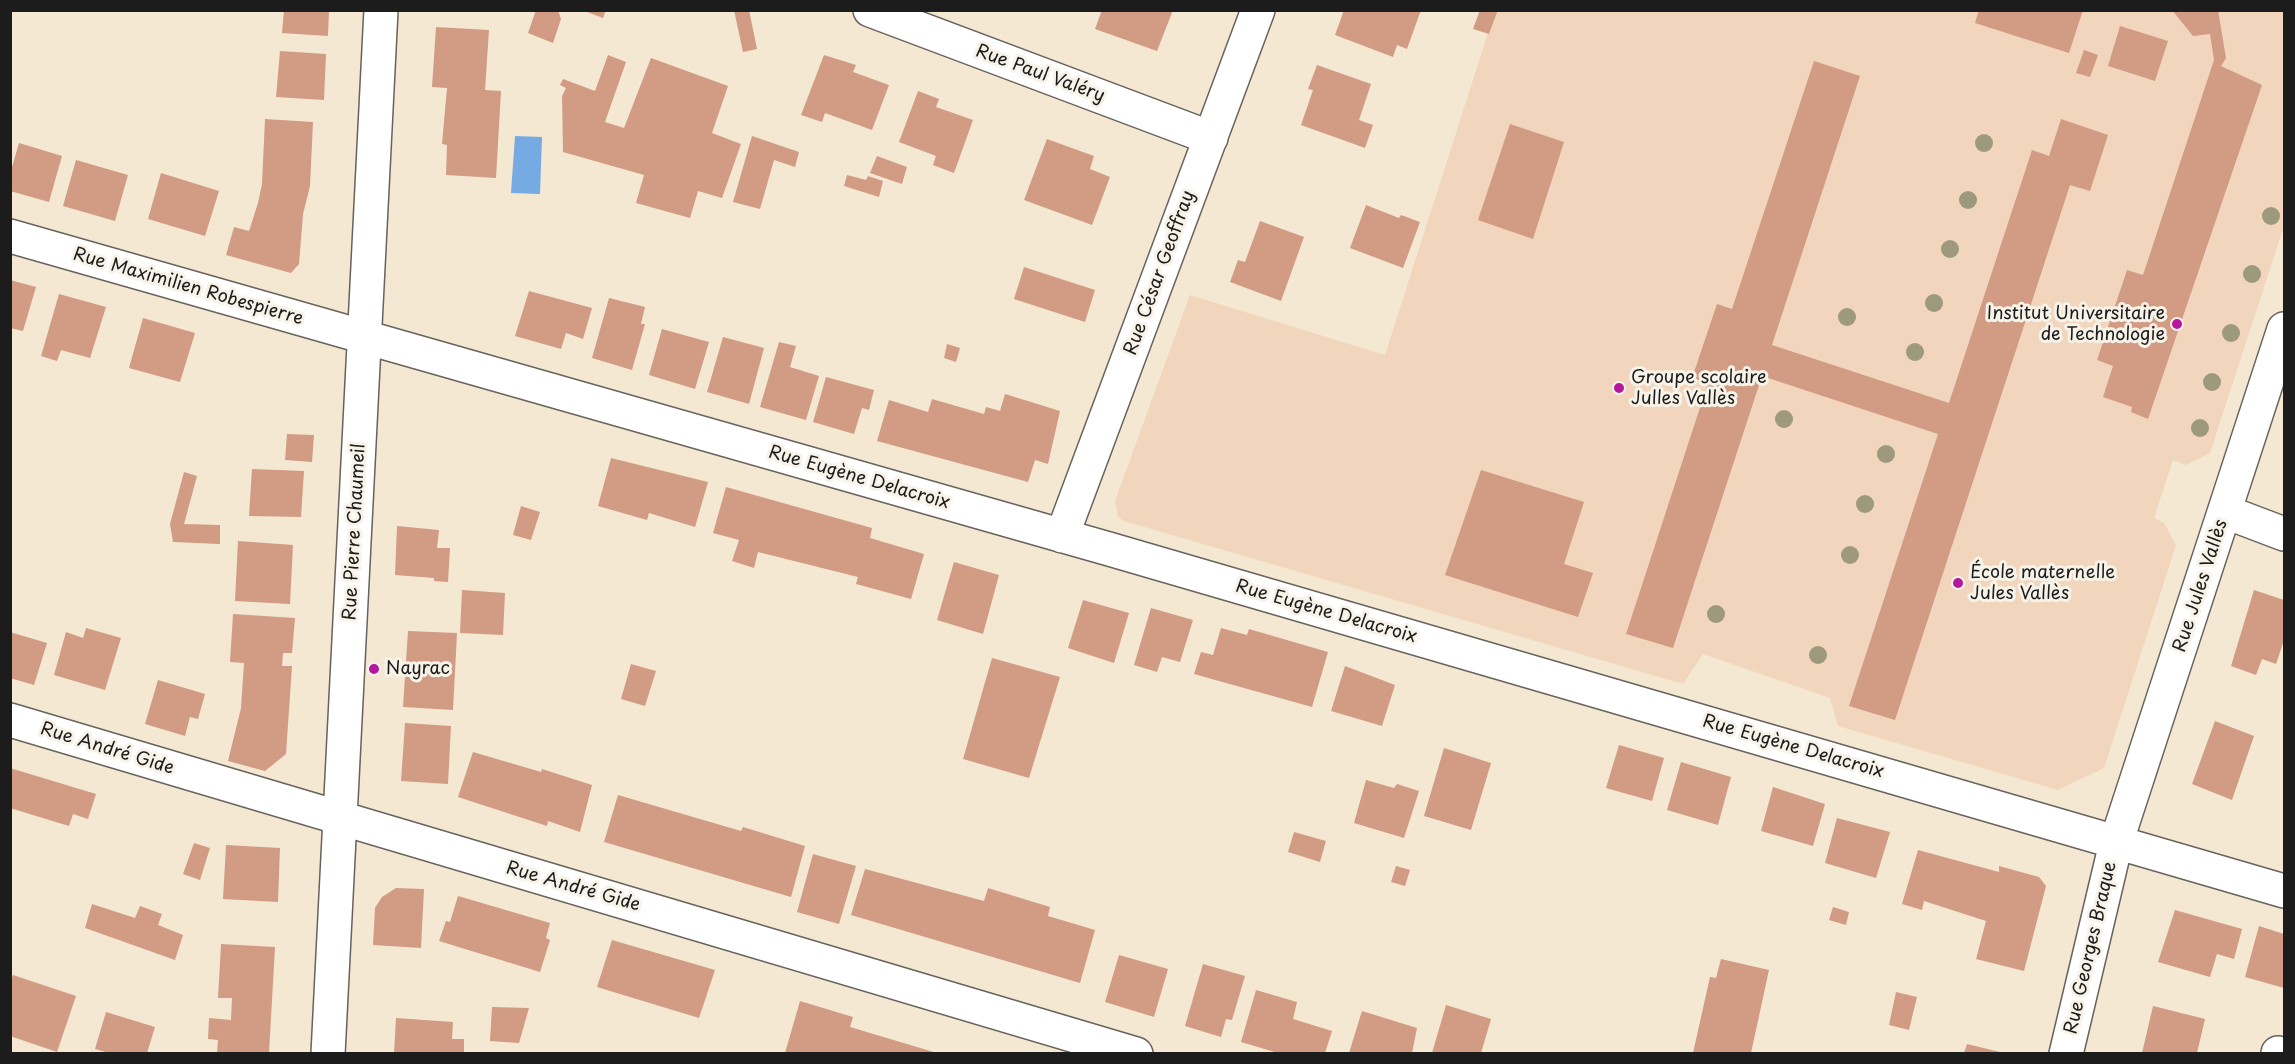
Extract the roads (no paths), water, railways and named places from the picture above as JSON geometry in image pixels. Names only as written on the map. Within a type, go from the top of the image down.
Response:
[{"type":"street","name":"Rue Pierre Chaumeil","points":[[328,1053],[338,818],[366,338],[381,10]]},
{"type":"street","name":"Rue Paul Valéry","points":[[870,10],[1211,138]]},
{"type":"street","name":"Rue César Geoffray","points":[[1062,536],[1258,10]]},
{"type":"street","name":"Rue Maximilien Robespierre","points":[[10,236],[366,338]]},
{"type":"street","name":"Rue Jules Vallès","points":[[2116,843],[2284,329]]},
{"type":"street","name":"Rue Eugène Delacroix","points":[[366,338],[1062,536],[2284,891]]},
{"type":"street","points":[[2226,512],[2284,534]]},
{"type":"street","name":"Rue André Gide","points":[[10,720],[1136,1053]]},
{"type":"street","name":"Rue Georges Braque","points":[[2066,1053],[2116,843]]},
{"type":"water","points":[[515,136],[542,137],[540,194],[511,193]]},
{"type":"place","name":"Institut Universitaire de Technologie","points":[[2177,324]]},
{"type":"place","name":"Groupe scolaire Julles Vallès","points":[[1619,388]]},
{"type":"place","name":"École maternelle Jules Vallès","points":[[1958,583]]},
{"type":"place","name":"Nayrac","points":[[374,669]]}]
